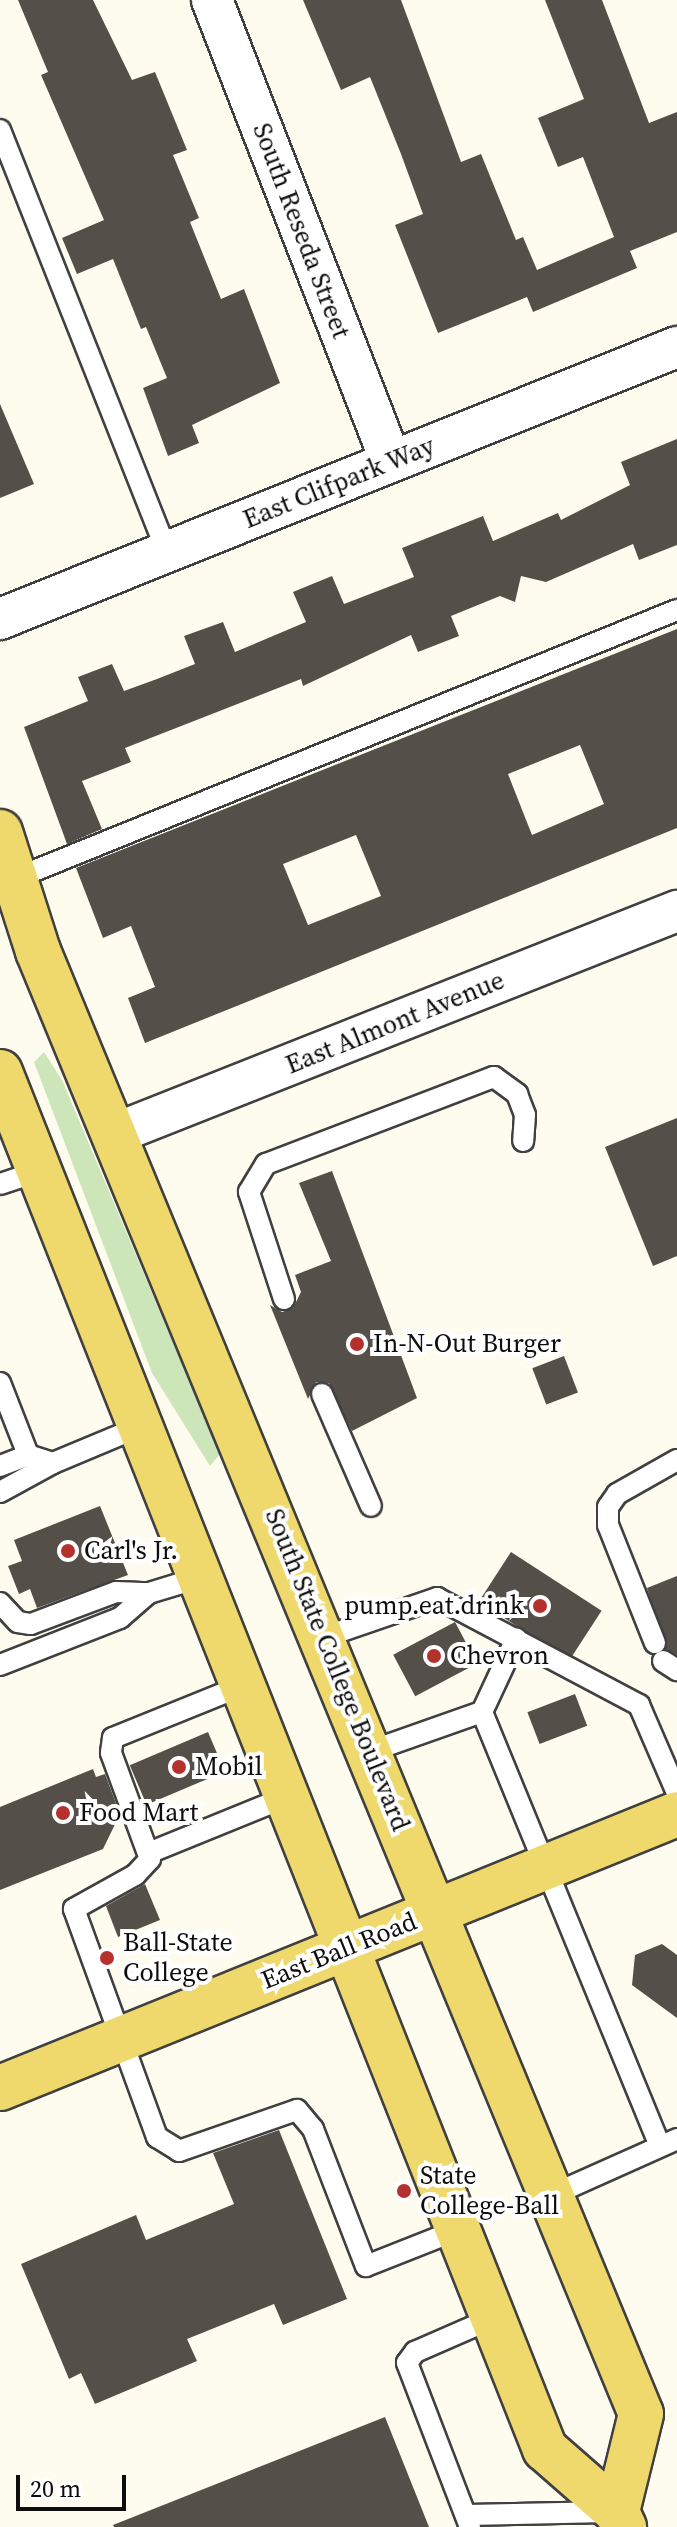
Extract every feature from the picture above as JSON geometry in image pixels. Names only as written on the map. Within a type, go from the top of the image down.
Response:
[{"type":"main road","name":"South State College Boulevard","points":[[0,832],[19,877],[38,951],[371,1751],[641,2414],[621,2520]]},
{"type":"main road","points":[[0,1072],[19,1177],[139,1427],[239,1687],[545,2449],[621,2520]]},
{"type":"main road","name":"East Ball Road","points":[[0,2088],[677,1814]]},
{"type":"street","name":"South Reseda Street","points":[[212,0],[391,462]]},
{"type":"street","name":"East Clifpark Way","points":[[0,619],[677,347]]},
{"type":"street","name":"East Almont Avenue","points":[[114,1134],[677,911]]},
{"type":"lane","points":[[0,130],[167,552]]},
{"type":"lane","points":[[19,877],[677,610]]},
{"type":"lane","points":[[284,1299],[249,1192],[266,1164],[494,1077],[517,1094],[525,1115],[523,1141]]},
{"type":"lane","points":[[0,1383],[28,1455]]},
{"type":"lane","points":[[322,1394],[371,1506]]},
{"type":"lane","points":[[0,1492],[53,1463],[139,1427]]},
{"type":"lane","points":[[0,1466],[28,1455],[53,1463]]},
{"type":"lane","points":[[665,1658],[608,1525],[608,1507],[624,1489],[677,1460]]},
{"type":"lane","points":[[0,1603],[18,1622],[31,1624],[116,1592],[149,1593],[198,1578]]},
{"type":"lane","points":[[0,1665],[120,1618],[149,1593]]},
{"type":"lane","points":[[324,1637],[437,1598],[639,1705],[677,1793]]},
{"type":"lane","points":[[371,1751],[482,1712],[516,1639]]},
{"type":"lane","points":[[151,1852],[111,1753],[113,1738],[239,1687]]},
{"type":"lane","points":[[482,1712],[669,2143],[552,2195]]},
{"type":"lane","points":[[284,1798],[151,1852],[135,1875],[74,1909],[118,2040],[157,2137],[179,2151],[297,2110],[313,2129],[366,2266],[457,2230]]},
{"type":"lane","points":[[493,2318],[415,2352],[407,2363],[468,2521],[621,2520]]},
{"type":"green space","points":[[44,1052],[62,1080],[220,1454],[210,1466],[152,1373],[34,1062]]},
{"type":"building","points":[[18,0],[93,0],[132,80],[155,72],[187,150],[173,155],[199,218],[190,222],[221,299],[244,289],[280,383],[192,425],[199,443],[168,456],[143,388],[167,378],[146,327],[141,329],[113,259],[77,274],[62,238],[104,220],[41,75],[48,72]]},
{"type":"building","points":[[303,0],[401,0],[461,162],[481,154],[516,240],[523,237],[537,270],[614,237],[583,157],[558,167],[538,118],[584,99],[545,0],[602,0],[649,123],[677,112],[677,232],[630,251],[637,268],[533,312],[527,297],[438,333],[395,225],[423,214],[370,77],[341,90]]},
{"type":"building","points":[[0,404],[34,484],[0,498]]},
{"type":"building","points":[[677,439],[677,545],[639,560],[633,544],[546,582],[521,576],[515,602],[500,596],[451,616],[459,636],[418,652],[411,635],[303,686],[301,679],[125,748],[131,762],[82,781],[102,829],[67,844],[24,727],[88,701],[78,677],[112,664],[124,691],[157,679],[195,664],[184,636],[223,622],[235,652],[306,622],[293,592],[332,576],[344,604],[414,577],[402,548],[483,516],[493,541],[558,513],[561,520],[630,485],[621,462]]},
{"type":"building","points":[[677,629],[677,828],[145,1043],[128,998],[155,987],[131,926],[103,938],[76,868]],"holes":[[[580,745],[604,804],[532,835],[508,774]],[[356,835],[381,896],[308,925],[283,864]]]},
{"type":"building","points":[[677,1118],[677,1256],[653,1266],[605,1147]]},
{"type":"building","name":"In-N-Out Burger","points":[[332,1171],[417,1398],[352,1431],[329,1383],[316,1382],[308,1399],[270,1305],[282,1312],[293,1308],[301,1292],[295,1275],[331,1261],[299,1183]]},
{"type":"building","points":[[564,1356],[578,1392],[546,1405],[532,1368]]},
{"type":"building","name":"Carl's Jr.","points":[[100,1506],[128,1575],[37,1608],[30,1589],[19,1594],[8,1566],[22,1561],[14,1540]]},
{"type":"building","name":"pump.eat.drink","points":[[511,1552],[602,1611],[569,1660],[479,1601]]},
{"type":"building","points":[[677,1576],[677,1655],[666,1649],[647,1588]]},
{"type":"building","name":"Chevron","points":[[455,1622],[477,1663],[415,1696],[393,1655]]},
{"type":"building","name":"Chevron","points":[[575,1694],[587,1726],[540,1744],[527,1712]]},
{"type":"building","name":"Mobil","points":[[208,1732],[225,1772],[147,1805],[130,1765]]},
{"type":"building","name":"Food Mart","points":[[93,1769],[96,1777],[105,1774],[120,1814],[103,1849],[0,1890],[0,1807]]},
{"type":"building","points":[[145,1884],[160,1920],[118,1937],[106,1906]]},
{"type":"building","points":[[662,1944],[677,1955],[677,2018],[632,1985],[635,1955]]},
{"type":"building","points":[[279,2130],[347,2299],[283,2325],[274,2304],[187,2339],[197,2361],[95,2404],[81,2373],[69,2379],[21,2264],[136,2215],[146,2240],[234,2204],[213,2153]]},
{"type":"building","points":[[385,2417],[429,2527],[113,2525]]},
{"type":"place","name":"In-N-Out Burger","points":[[357,1344]]},
{"type":"place","name":"Carl's Jr.","points":[[68,1551]]},
{"type":"place","name":"pump.eat.drink","points":[[540,1606]]},
{"type":"place","name":"Chevron","points":[[434,1656]]},
{"type":"place","name":"Mobil","points":[[179,1767]]},
{"type":"place","name":"Food Mart","points":[[63,1813]]},
{"type":"place","name":"Ball-State College","points":[[107,1958]]},
{"type":"place","name":"State College-Ball","points":[[404,2191]]}]
